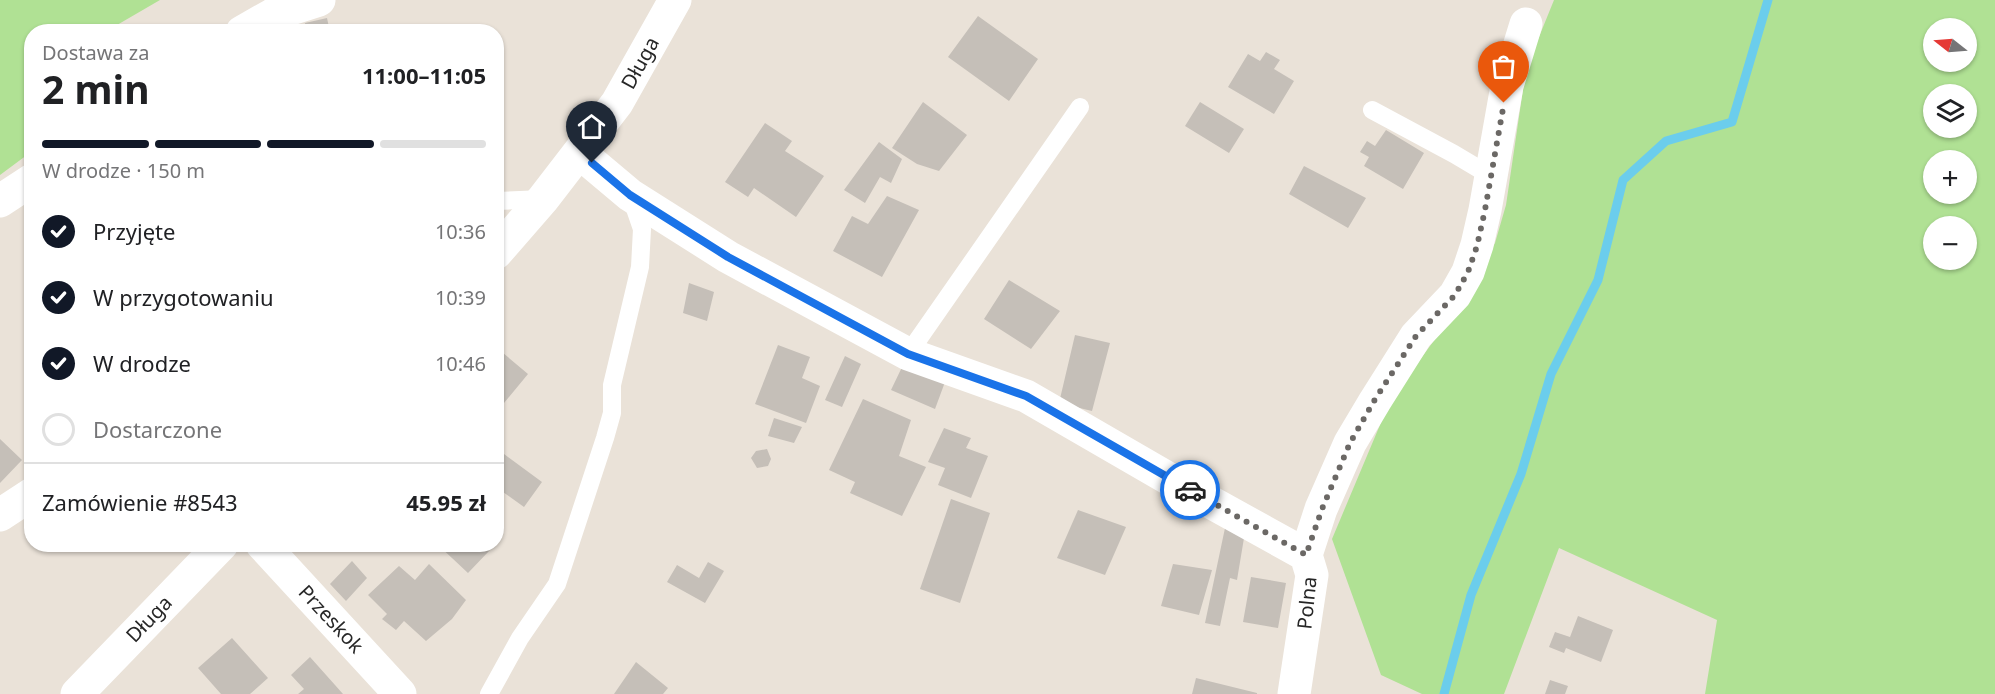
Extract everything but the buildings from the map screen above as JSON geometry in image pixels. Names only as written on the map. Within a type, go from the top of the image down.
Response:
[{"type":"street","points":[[256,24],[272,15],[319,0]]},
{"type":"street","name":"Długa","points":[[504,244],[580,153],[617,103],[675,0]]},
{"type":"street","name":"Polna","points":[[1294,694],[1312,575],[1306,555],[1322,509],[1346,454],[1374,401],[1416,336],[1455,295],[1468,272],[1477,246],[1507,86],[1526,24]]},
{"type":"street","points":[[580,153],[630,195],[728,257],[908,354],[1026,396],[1306,555]]},
{"type":"street","points":[[0,201],[24,185]]},
{"type":"street","points":[[0,515],[24,499]]},
{"type":"street","name":"Długa","points":[[77,694],[214,552]]},
{"type":"street","name":"Przeskok","points":[[269,552],[400,694]]},
{"type":"lane","points":[[908,354],[1080,106]]},
{"type":"lane","points":[[1372,110],[1491,176]]},
{"type":"lane","points":[[489,694],[520,638],[557,584],[612,413],[612,385],[640,267],[642,229],[630,195]]},
{"type":"lane","points":[[504,201],[543,199]]},
{"type":"green space","points":[[0,0],[160,0],[119,24],[24,24],[24,157],[0,175]]},
{"type":"green space","points":[[1554,0],[1995,0],[1995,694],[1705,694],[1717,620],[1559,548],[1504,694],[1422,694],[1381,675],[1332,539],[1385,413],[1400,387],[1468,294],[1495,243],[1506,205],[1526,69]]},
{"type":"waterway","points":[[1444,694],[1471,595],[1521,474],[1551,374],[1598,280],[1623,180],[1666,141],[1732,122],[1768,0]]},
{"type":"way so far","points":[[1190,490],[1306,555],[1322,509],[1350,443],[1374,401],[1416,336],[1455,295],[1468,272],[1477,246],[1485,210],[1504,103]]},
{"type":"route","points":[[592,163],[630,195],[728,257],[908,354],[1026,396],[1190,490]]}]
